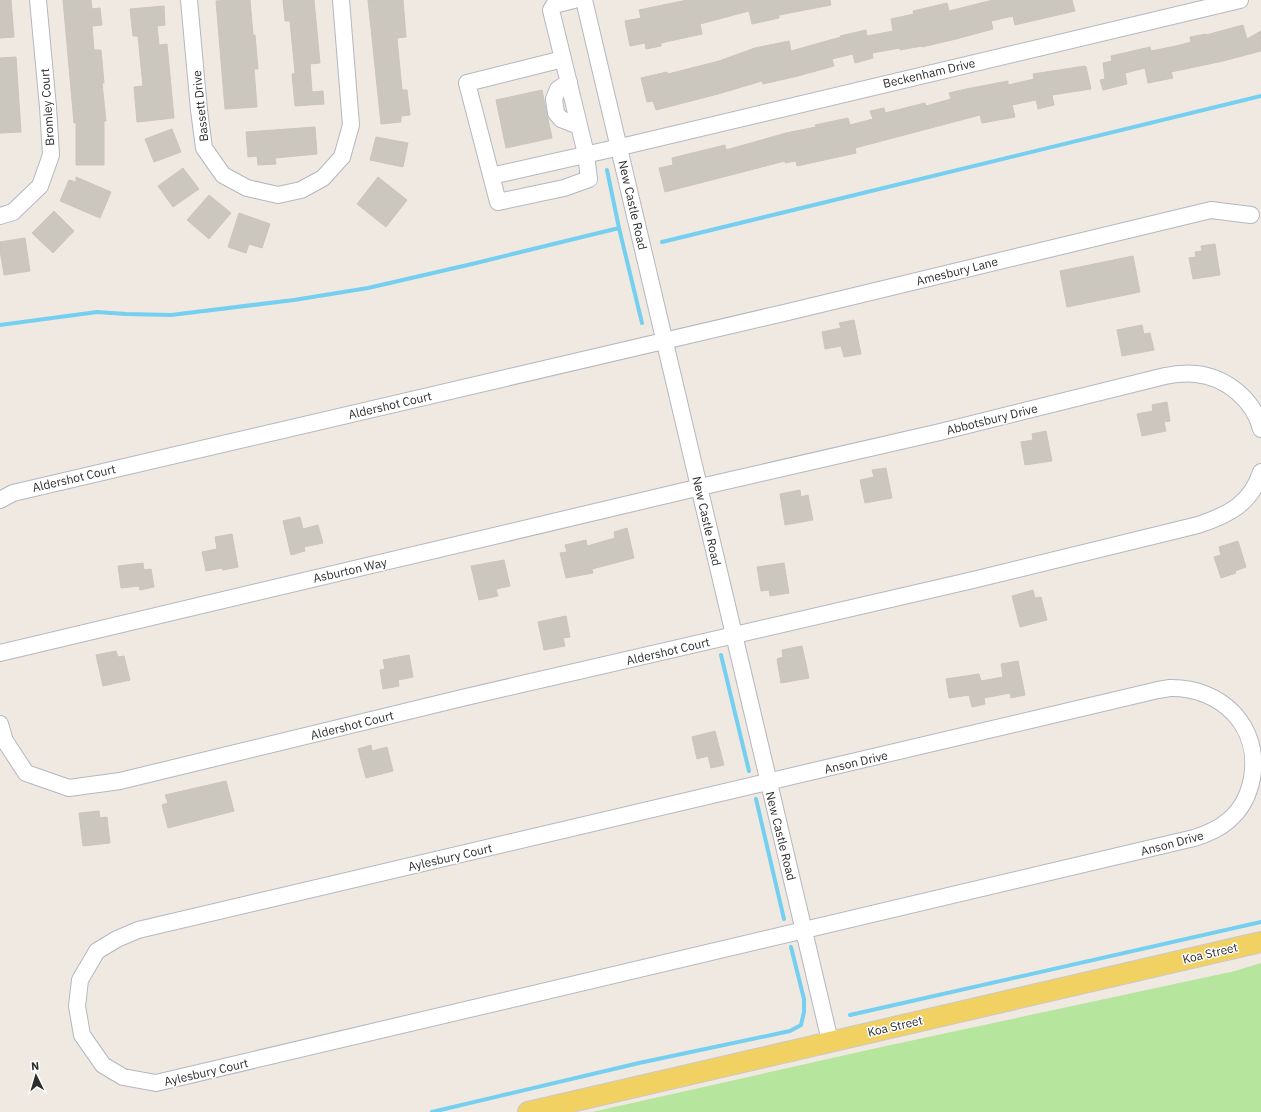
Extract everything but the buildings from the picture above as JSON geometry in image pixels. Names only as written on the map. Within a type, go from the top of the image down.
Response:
[{"type":"main road","name":"Koa Street","points":[[528,1112],[1261,942]]},
{"type":"street","name":"Bromley Court","points":[[0,216],[13,212],[40,186],[51,155],[38,0]]},
{"type":"street","name":"Bassett Drive","points":[[190,0],[199,110],[204,148],[223,175],[247,188],[278,195],[301,190],[323,178],[342,157],[351,125],[341,0]]},
{"type":"street","points":[[563,59],[467,83],[498,202],[564,188],[589,179],[586,154],[569,82],[563,59],[550,10],[554,5],[574,0]]},
{"type":"street","name":"New Castle Road","points":[[584,0],[830,1041]]},
{"type":"street","name":"Beckenham Drive","points":[[491,176],[1240,0]]},
{"type":"street","name":"Amesbury Lane","points":[[664,340],[788,312],[1210,210],[1251,214]]},
{"type":"street","name":"Aldershot Court","points":[[0,500],[12,493],[664,340]]},
{"type":"street","name":"Abbotsbury Drive","points":[[700,487],[940,432],[1176,374],[1198,374],[1209,376],[1230,387],[1242,396],[1251,406],[1261,430]]},
{"type":"street","points":[[734,635],[973,580],[1198,525],[1220,517],[1239,506],[1246,499],[1261,472]]},
{"type":"street","name":"Asburton Way","points":[[0,653],[700,487]]},
{"type":"street","name":"Aldershot Court","points":[[0,724],[5,741],[26,773],[69,788],[120,781],[466,697],[734,635]]},
{"type":"street","name":"Anson Drive","points":[[768,782],[1170,688],[1182,688],[1205,693],[1231,709],[1243,724],[1252,750],[1254,771],[1246,798],[1241,807],[1229,820],[1206,834],[804,930]]},
{"type":"street","name":"Aylesbury Court","points":[[768,782],[138,930],[117,939],[97,951],[80,980],[76,1006],[82,1035],[103,1065],[124,1077],[156,1083],[804,930]]},
{"type":"green space","points":[[1261,963],[1261,1112],[592,1112],[886,1046],[1235,971]]},
{"type":"waterway","points":[[662,242],[1261,96]]},
{"type":"waterway","points":[[607,170],[619,228],[642,323]]},
{"type":"waterway","points":[[0,325],[97,312],[171,315],[294,300],[368,288],[619,228]]},
{"type":"waterway","points":[[721,655],[749,771]]},
{"type":"waterway","points":[[756,799],[784,919]]},
{"type":"waterway","points":[[850,1015],[1261,922]]},
{"type":"waterway","points":[[432,1112],[639,1063],[790,1031],[801,1025],[804,1012],[804,999],[791,947]]}]
